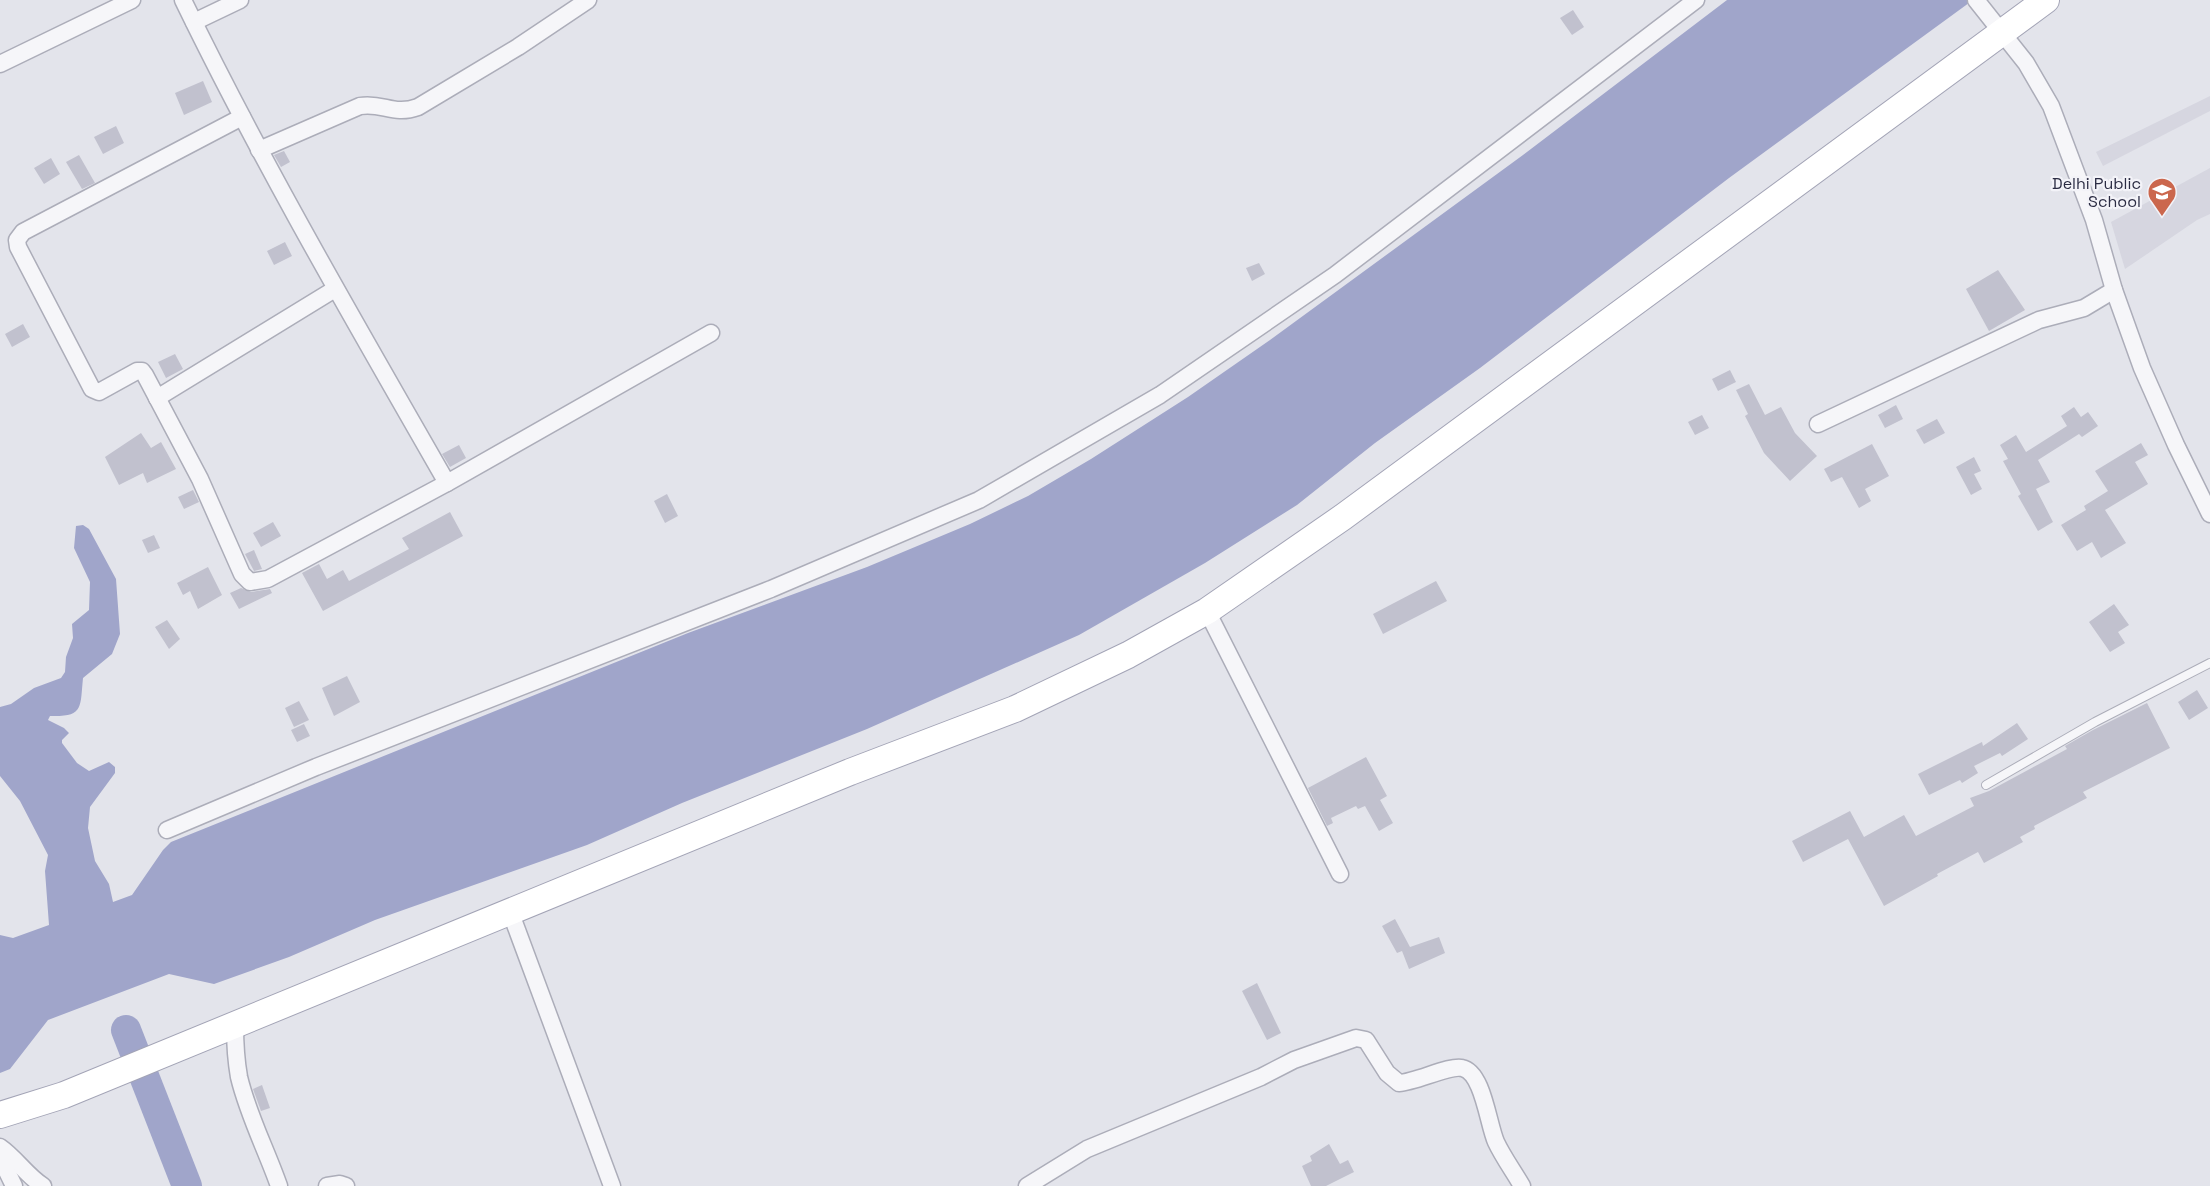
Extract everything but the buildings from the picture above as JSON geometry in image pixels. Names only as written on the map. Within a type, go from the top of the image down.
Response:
[{"type":"main road","points":[[0,1115],[64,1095],[850,772],[1015,709],[1128,655],[1207,611],[1343,517],[2046,0]]},
{"type":"street","points":[[0,64],[132,0]]},
{"type":"street","points":[[183,0],[259,150],[335,289],[447,483]]},
{"type":"street","points":[[194,22],[240,0]]},
{"type":"street","points":[[259,150],[360,105],[371,104],[405,111],[418,107],[518,47],[588,0]]},
{"type":"street","points":[[167,830],[316,766],[771,589],[979,500],[1160,395],[1335,275],[1696,0]]},
{"type":"street","points":[[1980,6],[2026,63],[2051,106],[2094,220],[2128,332],[2157,404],[2210,514]]},
{"type":"street","points":[[242,117],[23,232],[17,240],[18,247],[92,389],[99,392],[137,371],[142,372],[200,479],[242,574],[250,582],[268,579],[447,483],[711,333]]},
{"type":"street","points":[[157,398],[335,289]]},
{"type":"street","points":[[1818,424],[2039,320],[2084,308],[2115,290]]},
{"type":"street","points":[[1207,611],[1340,874]]},
{"type":"street","points":[[510,911],[612,1186]]},
{"type":"street","points":[[226,1029],[236,1056],[249,1110],[279,1186]]},
{"type":"street","points":[[1027,1186],[1087,1149],[1261,1077],[1294,1060],[1356,1038],[1366,1041],[1387,1073],[1398,1083],[1412,1082],[1450,1068],[1462,1068],[1472,1074],[1479,1087],[1496,1142],[1522,1186]]},
{"type":"street","points":[[0,1147],[9,1153],[32,1179],[43,1186]]},
{"type":"street","points":[[0,1156],[14,1186]]},
{"type":"street","points":[[327,1186],[340,1184],[346,1186]]},
{"type":"lane","points":[[1986,785],[2095,722],[2210,663]]},
{"type":"shaded area","name":"Delhi Public School","points":[[2210,96],[2210,111],[2103,166],[2096,152]]},
{"type":"shaded area","name":"Delhi Public School","points":[[2210,168],[2210,214],[2197,220],[2125,269],[2111,222]]},
{"type":"water","points":[[1727,0],[1973,0],[1729,178],[1480,368],[1375,443],[1297,505],[1205,563],[1079,635],[867,729],[682,803],[587,845],[375,920],[289,957],[214,984],[169,974],[48,1020],[10,1069],[0,1073],[0,935],[13,938],[49,925],[45,871],[48,855],[20,801],[0,776],[0,707],[11,704],[34,688],[61,678],[65,672],[66,657],[73,638],[72,624],[89,610],[90,582],[74,548],[76,526],[83,525],[89,529],[116,579],[120,634],[112,654],[83,678],[78,709],[69,715],[50,716],[48,720],[69,733],[62,743],[77,763],[89,771],[109,762],[115,767],[115,773],[90,807],[88,828],[95,861],[109,884],[113,902],[132,895],[171,842],[688,633],[867,567],[970,524],[1028,496],[1188,397],[1270,340],[1523,155]]},
{"type":"waterway","points":[[126,1030],[187,1186]]},
{"type":"place","name":"Delhi Public School","points":[[2162,218]]}]
